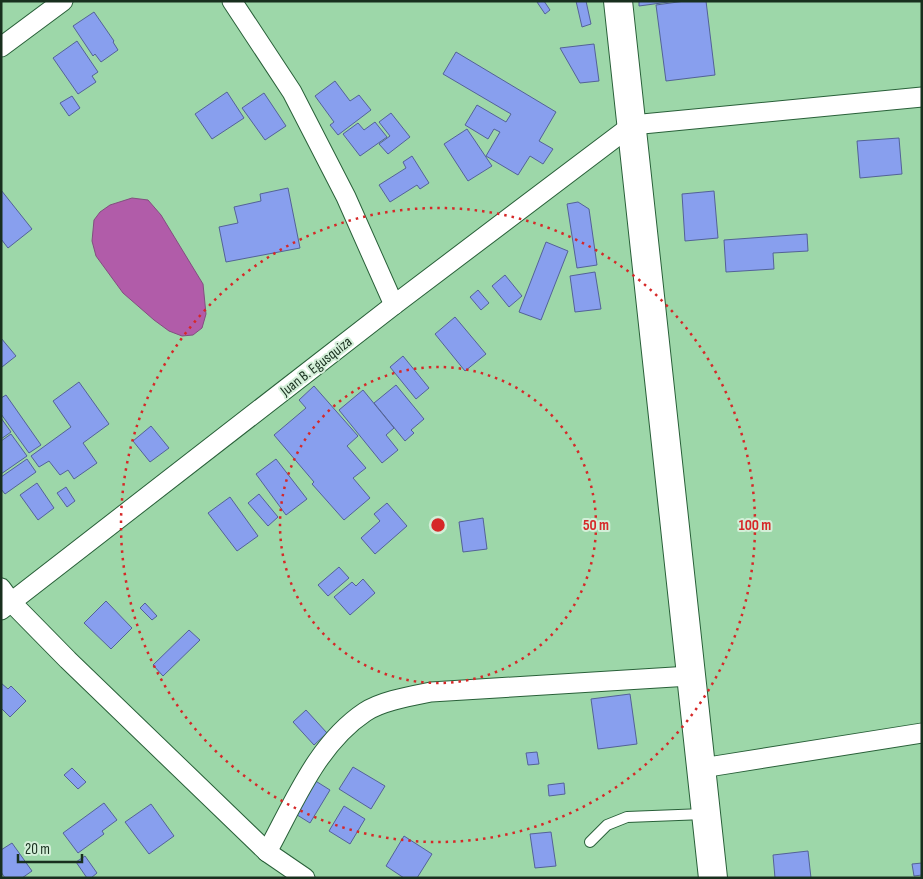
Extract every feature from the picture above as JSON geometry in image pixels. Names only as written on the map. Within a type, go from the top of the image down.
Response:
[{"type":"highway","points":[[618,1],[713,878]]},
{"type":"street","points":[[1,47],[63,1]]},
{"type":"street","points":[[232,1],[292,92],[346,197],[394,305]]},
{"type":"street","points":[[632,125],[922,98]]},
{"type":"street","name":"Juan B. Egusquiza","points":[[5,600],[632,125]]},
{"type":"street","points":[[5,600],[267,852],[305,878]]},
{"type":"street","points":[[267,852],[317,760],[341,732],[366,711],[398,699],[430,692],[690,676]]},
{"type":"street","points":[[702,768],[922,733]]},
{"type":"lane","points":[[590,842],[607,825],[626,817],[705,814]]},
{"type":"shaded area","points":[[132,198],[148,200],[161,215],[203,284],[206,314],[202,328],[193,335],[182,336],[169,331],[154,320],[123,293],[96,256],[92,241],[94,220],[100,212],[110,205]]},
{"type":"building","points":[[544,1],[550,10],[545,14],[537,2]]},
{"type":"building","points":[[576,1],[586,1],[591,24],[582,27]]},
{"type":"building","points":[[639,1],[676,1],[639,6]]},
{"type":"building","points":[[685,1],[706,1],[715,75],[666,81],[656,5]]},
{"type":"building","points":[[94,12],[118,50],[101,62],[95,54],[93,56],[73,26]]},
{"type":"building","points":[[77,41],[98,72],[92,76],[96,82],[78,94],[53,58]]},
{"type":"building","points":[[594,44],[599,81],[580,83],[560,48]]},
{"type":"building","points":[[456,52],[556,112],[539,141],[553,149],[543,164],[530,156],[518,175],[486,156],[500,132],[494,129],[488,139],[465,125],[477,105],[506,122],[511,114],[443,74]]},
{"type":"building","points":[[335,81],[350,101],[359,95],[371,110],[338,135],[330,125],[334,122],[315,96]]},
{"type":"building","points":[[227,92],[244,118],[212,139],[195,114]]},
{"type":"building","points":[[264,93],[286,126],[265,140],[242,108]]},
{"type":"building","points":[[72,96],[80,108],[69,116],[60,103]]},
{"type":"building","points":[[391,113],[410,137],[388,154],[379,144],[390,136],[379,122]]},
{"type":"building","points":[[375,122],[387,137],[360,156],[343,134],[358,123],[364,130]]},
{"type":"building","points":[[467,129],[492,166],[468,181],[444,144]]},
{"type":"building","points":[[899,138],[902,174],[860,178],[857,141]]},
{"type":"building","points":[[412,156],[429,183],[420,189],[417,185],[390,202],[379,185],[406,168],[403,162]]},
{"type":"building","points":[[288,188],[300,248],[226,262],[219,227],[238,223],[234,207],[261,201],[260,194]]},
{"type":"building","points":[[1,190],[32,229],[8,248],[1,239]]},
{"type":"building","points":[[714,191],[718,238],[685,241],[682,194]]},
{"type":"building","points":[[578,202],[589,209],[597,265],[577,268],[567,204]]},
{"type":"building","points":[[807,234],[808,251],[773,253],[774,269],[726,272],[724,240]]},
{"type":"building","points":[[546,242],[568,251],[541,320],[519,312]]},
{"type":"building","points":[[595,272],[601,309],[575,312],[570,276]]},
{"type":"building","points":[[505,275],[522,296],[509,307],[492,286]]},
{"type":"building","points":[[478,290],[489,303],[481,310],[470,297]]},
{"type":"building","points":[[455,317],[486,354],[465,371],[435,334]]},
{"type":"building","points":[[1,338],[16,356],[2,367],[1,367]]},
{"type":"building","points":[[403,356],[429,388],[416,399],[390,367]]},
{"type":"building","points":[[79,382],[109,424],[83,443],[97,463],[74,479],[68,470],[60,475],[49,461],[39,467],[31,456],[71,427],[53,401]]},
{"type":"building","points":[[396,385],[424,419],[411,430],[414,433],[405,441],[374,403]]},
{"type":"building","points":[[314,386],[358,436],[347,446],[366,468],[353,478],[370,498],[344,520],[312,484],[314,482],[274,435],[306,408],[299,400]]},
{"type":"building","points":[[363,390],[394,428],[386,435],[398,450],[382,463],[339,410]]},
{"type":"building","points":[[6,395],[41,445],[29,453],[1,414],[1,398]]},
{"type":"building","points":[[1,418],[11,432],[1,439]]},
{"type":"building","points":[[151,426],[169,448],[150,462],[133,441]]},
{"type":"building","points":[[11,434],[27,456],[1,474],[1,441]]},
{"type":"building","points":[[27,459],[36,472],[5,494],[1,489],[1,477]]},
{"type":"building","points":[[276,459],[307,499],[286,515],[256,474]]},
{"type":"building","points":[[37,483],[54,508],[38,520],[20,495]]},
{"type":"building","points":[[66,487],[75,501],[67,507],[57,493]]},
{"type":"building","points":[[259,494],[278,517],[268,526],[248,503]]},
{"type":"building","points":[[230,497],[258,536],[237,551],[208,513]]},
{"type":"building","points":[[387,503],[407,526],[375,554],[361,538],[380,521],[374,514]]},
{"type":"building","points":[[483,518],[487,549],[463,552],[459,522]]},
{"type":"building","points":[[339,567],[349,578],[328,596],[318,585]]},
{"type":"building","points":[[363,579],[375,593],[350,615],[334,597],[352,582],[356,586]]},
{"type":"building","points":[[106,601],[132,628],[111,649],[84,623]]},
{"type":"building","points":[[145,603],[157,616],[152,620],[140,608]]},
{"type":"building","points":[[189,630],[200,640],[163,676],[153,665]]},
{"type":"building","points":[[1,683],[8,689],[11,686],[26,701],[10,717],[1,708]]},
{"type":"building","points":[[630,694],[637,744],[598,749],[591,699]]},
{"type":"building","points":[[306,710],[327,733],[314,745],[293,722]]},
{"type":"building","points":[[537,752],[539,764],[528,765],[526,753]]},
{"type":"building","points":[[353,767],[385,786],[371,809],[339,789]]},
{"type":"building","points":[[72,768],[86,782],[78,789],[64,775]]},
{"type":"building","points":[[314,780],[330,790],[310,823],[294,813]]},
{"type":"building","points":[[564,783],[565,794],[549,796],[548,785]]},
{"type":"building","points":[[104,803],[117,820],[102,831],[104,834],[78,853],[63,833]]},
{"type":"building","points":[[151,804],[174,836],[149,854],[125,822]]},
{"type":"building","points":[[344,806],[365,819],[350,844],[329,831]]},
{"type":"building","points":[[551,832],[556,866],[535,868],[530,834]]},
{"type":"building","points":[[404,836],[432,854],[417,878],[404,878],[386,866]]},
{"type":"building","points":[[12,843],[32,871],[22,878],[5,878],[1,872],[1,850]]},
{"type":"building","points":[[808,851],[811,878],[775,878],[773,855]]},
{"type":"building","points":[[85,856],[97,873],[91,878],[87,878],[76,862]]},
{"type":"building","points":[[922,863],[922,875],[914,876],[912,864]]}]
